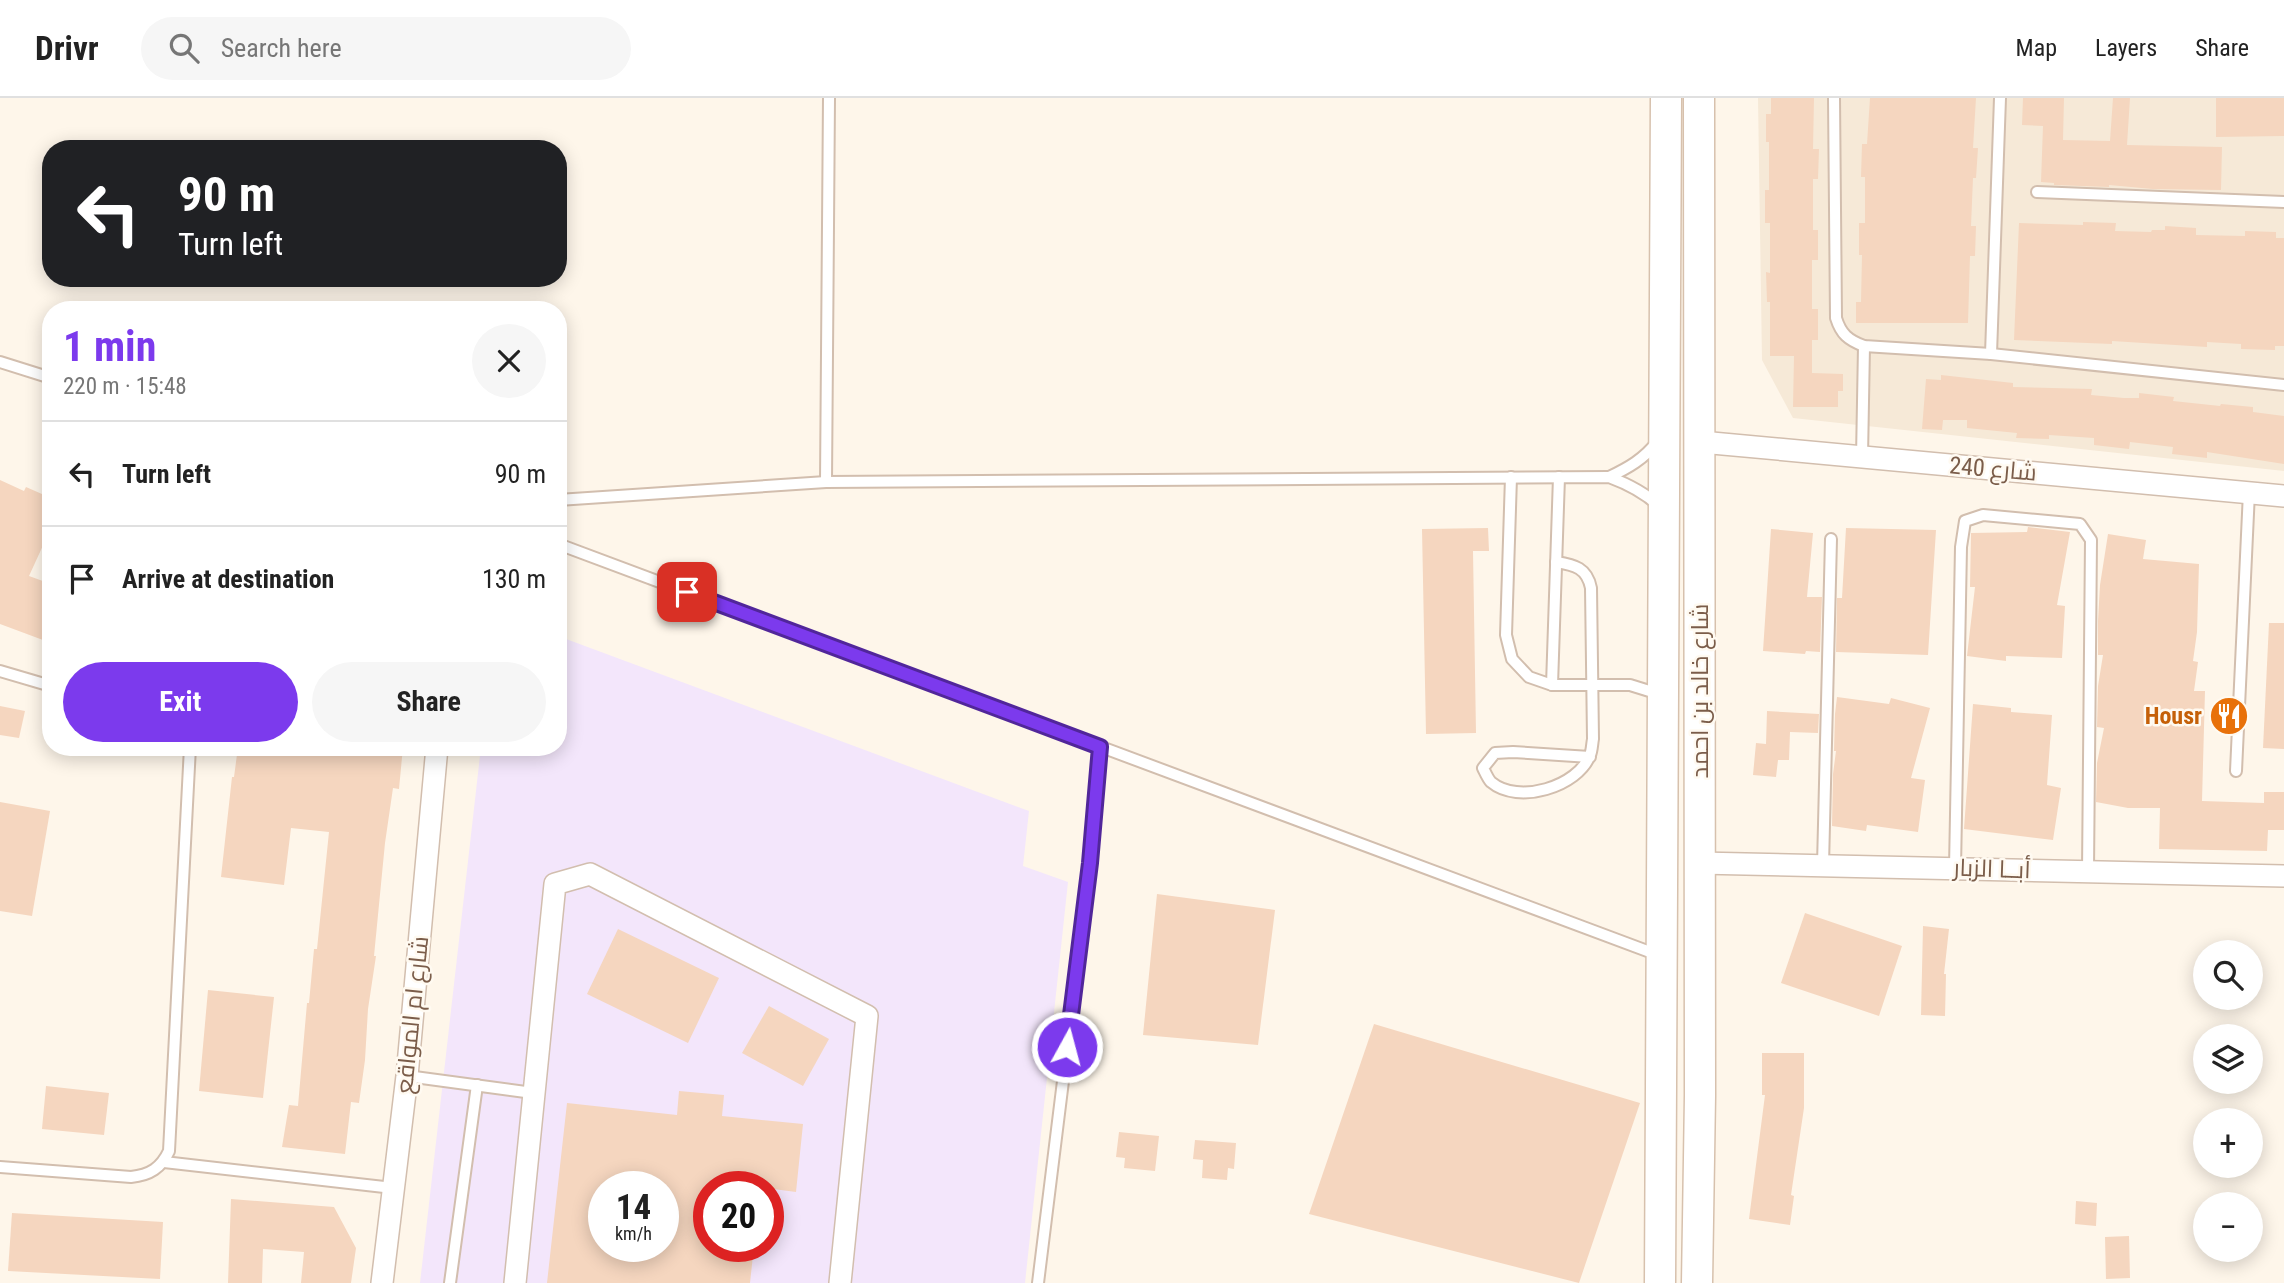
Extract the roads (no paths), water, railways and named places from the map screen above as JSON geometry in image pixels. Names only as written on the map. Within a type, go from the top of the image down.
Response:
[{"type":"main road","name":"شارع خالد بن احمد","points":[[1660,1283],[1666,98]]},
{"type":"main road","name":"شارع خالد بن احمد","points":[[1697,1283],[1700,1096],[1699,98]]},
{"type":"street","name":"شارع 240","points":[[1701,442],[2284,496]]},
{"type":"street","name":"شارع ام المواقع","points":[[382,1283],[407,1076],[437,756]]},
{"type":"street","name":"أبــا الزبار","points":[[1699,863],[2284,876]]},
{"type":"street","points":[[515,1283],[555,884],[590,874],[867,1016],[840,1283]]},
{"type":"lane","points":[[826,482],[829,98]]},
{"type":"lane","points":[[1834,98],[1836,318],[1841,333],[1852,341],[1864,346],[1991,354],[2284,385]]},
{"type":"lane","points":[[1991,354],[2000,98]]},
{"type":"lane","points":[[2037,192],[2284,202]]},
{"type":"lane","points":[[1862,457],[1864,346]]},
{"type":"lane","points":[[0,362],[42,375]]},
{"type":"lane","points":[[1609,477],[1640,460],[1664,434]]},
{"type":"lane","points":[[1511,477],[1506,635],[1512,659],[1529,677],[1552,685],[1630,685],[1662,696]]},
{"type":"lane","points":[[1552,685],[1559,477]]},
{"type":"lane","points":[[567,499],[826,482],[1609,477],[1639,490],[1663,510]]},
{"type":"lane","points":[[2236,771],[2249,492]]},
{"type":"lane","points":[[1955,868],[1961,547],[1965,521],[1983,515],[2080,524],[2091,540],[2088,872]]},
{"type":"lane","points":[[1823,865],[1831,539]]},
{"type":"lane","points":[[567,547],[1661,956]]},
{"type":"lane","points":[[1556,562],[1582,569],[1589,577],[1591,588],[1593,739],[1590,757],[1576,773],[1558,786],[1536,793],[1513,791],[1490,782],[1483,768],[1495,754],[1513,752],[1590,757]]},
{"type":"lane","points":[[0,671],[42,683]]},
{"type":"lane","points":[[1038,1283],[1090,863],[1100,747]]},
{"type":"lane","points":[[0,1167],[131,1177],[155,1171],[164,1162],[170,1139],[190,756]]},
{"type":"lane","points":[[407,1076],[533,1093]]},
{"type":"lane","points":[[450,1283],[477,1085]]},
{"type":"lane","points":[[164,1162],[393,1188]]},
{"type":"place","name":"Housr","points":[[2229,716]]}]
